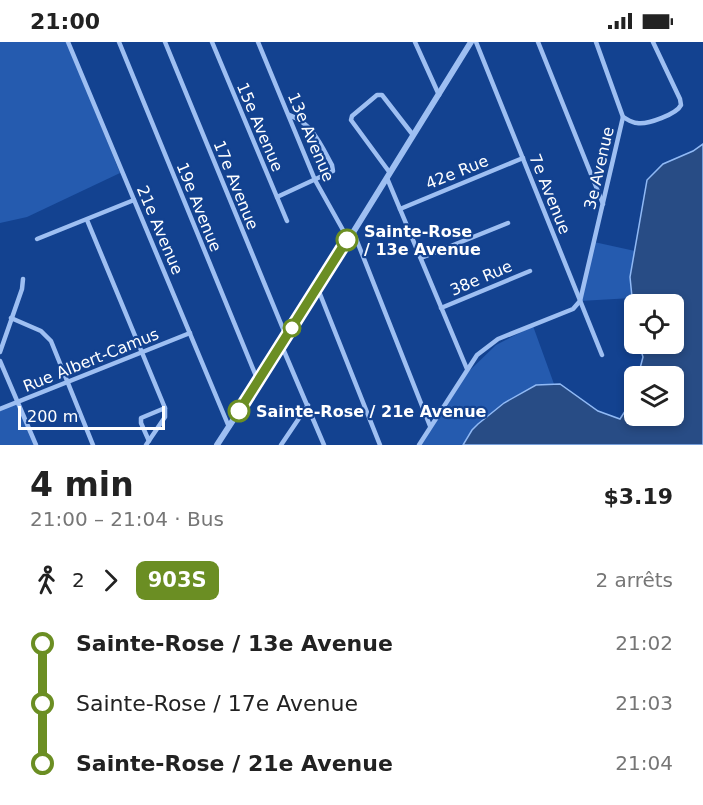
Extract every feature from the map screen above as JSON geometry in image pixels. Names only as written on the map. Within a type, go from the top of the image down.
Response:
[{"type":"street","name":"21e Avenue","points":[[68,42],[228,427]]},
{"type":"street","name":"19e Avenue","points":[[119,42],[258,381]]},
{"type":"street","name":"17e Avenue","points":[[165,42],[286,336]]},
{"type":"street","name":"15e Avenue","points":[[212,42],[287,221]]},
{"type":"street","name":"13e Avenue","points":[[258,42],[315,180],[348,239]]},
{"type":"street","points":[[415,42],[438,95]]},
{"type":"street","points":[[217,445],[318,289],[471,42]]},
{"type":"street","name":"7e Avenue","points":[[476,42],[602,355]]},
{"type":"street","points":[[538,42],[603,204]]},
{"type":"street","name":"3e Avenue","points":[[580,301],[623,117],[596,42]]},
{"type":"street","points":[[623,117],[634,123],[643,124],[674,112],[681,105],[653,42]]},
{"type":"street","points":[[413,135],[382,95],[377,95],[352,116],[351,120],[389,175],[400,209],[467,369]]},
{"type":"street","points":[[277,197],[333,171],[332,165],[312,130],[298,118],[289,115]]},
{"type":"street","name":"42e Rue","points":[[400,209],[523,158]]},
{"type":"street","points":[[38,239],[134,200]]},
{"type":"street","points":[[87,220],[165,408],[165,417],[148,443]]},
{"type":"street","points":[[421,258],[507,223]]},
{"type":"street","points":[[353,231],[430,426]]},
{"type":"street","name":"38e Rue","points":[[441,308],[530,271]]},
{"type":"street","points":[[0,352],[22,289],[23,279]]},
{"type":"street","points":[[318,289],[381,445]]},
{"type":"street","points":[[419,445],[467,369],[488,345],[573,309],[580,301]]},
{"type":"street","points":[[11,318],[36,328],[46,335],[53,346],[93,445]]},
{"type":"street","name":"Rue Albert-Camus","points":[[0,409],[190,333]]},
{"type":"street","points":[[281,345],[324,445]]},
{"type":"street","points":[[0,361],[36,445]]},
{"type":"street","points":[[280,445],[308,405]]},
{"type":"street","points":[[148,443],[141,418],[165,408]]},
{"type":"shaded area","points":[[0,42],[67,42],[120,173],[27,217],[0,223]]},
{"type":"shaded area","points":[[703,144],[703,445],[463,445],[478,424],[504,403],[536,385],[560,384],[598,411],[620,419],[624,413],[624,426],[684,426],[684,366],[641,366],[642,354],[684,354],[684,294],[632,294],[630,277],[647,180],[663,164]]},
{"type":"shaded area","points":[[594,242],[635,251],[632,294],[624,294],[624,298],[580,301]]},
{"type":"shaded area","points":[[533,326],[554,384],[536,385],[472,430],[463,445],[420,445],[468,372],[496,345]]},
{"type":"shaded area","points":[[16,403],[35,445],[0,445],[0,409]]},
{"type":"bus line","name":"903S","points":[[239,411],[347,240]]},
{"type":"place","name":"Sainte-Rose / 13e Avenue","points":[[347,240]]},
{"type":"place","name":"Sainte-Rose / 21e Avenue","points":[[239,411]]}]
